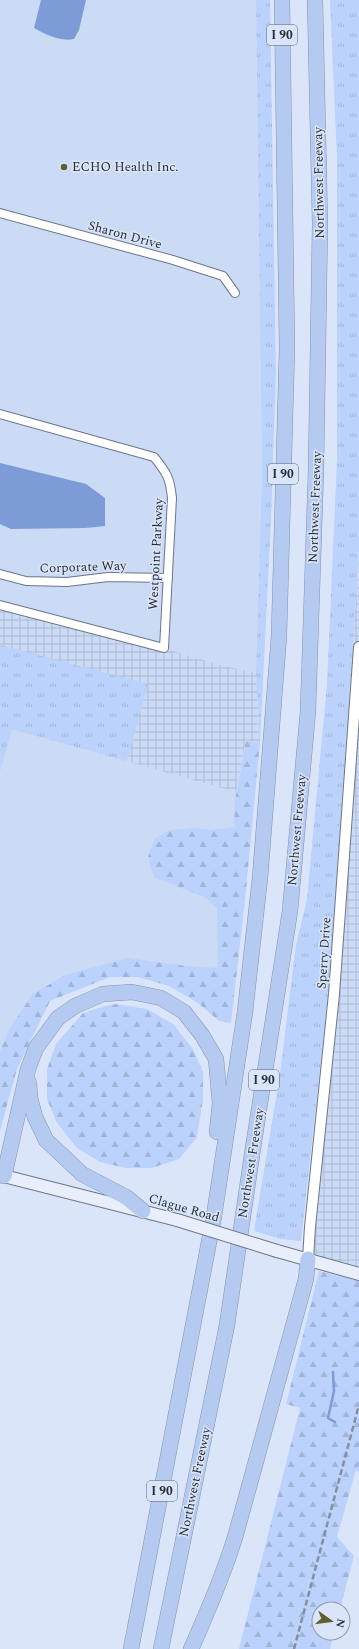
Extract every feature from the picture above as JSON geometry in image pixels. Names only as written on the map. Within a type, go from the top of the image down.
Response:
[{"type":"highway","name":"I 90","points":[[131,1649],[215,1206],[245,1012],[260,878],[279,636],[287,348],[282,0]]},
{"type":"highway","name":"Northwest Freeway","points":[[161,1649],[227,1325],[290,911],[308,711],[316,469],[320,224],[315,0]]},
{"type":"highway","points":[[2,1176],[28,1069],[36,1048],[58,1018],[75,1006],[103,994],[132,992],[161,998],[184,1012],[202,1035],[216,1059],[220,1103],[214,1159],[215,1206]]},
{"type":"highway","points":[[28,1069],[30,1098],[35,1117],[46,1140],[82,1174],[126,1197],[143,1211]]},
{"type":"highway","points":[[191,1649],[217,1588],[236,1534],[306,1279],[308,1259]]},
{"type":"main road","name":"Clague Road","points":[[2,1176],[177,1220],[277,1251],[359,1274]]},
{"type":"street","name":"Sharon Drive","points":[[0,213],[173,260],[223,276],[235,293]]},
{"type":"street","name":"Westpoint Parkway","points":[[0,414],[154,457],[165,470],[170,482],[172,498],[164,648],[0,605]]},
{"type":"street","name":"Corporate Way","points":[[0,574],[26,581],[67,582],[108,577],[168,578]]},
{"type":"street","name":"Sperry Drive","points":[[308,1259],[334,994],[359,647]]},
{"type":"shaded area","points":[[0,0],[256,0],[262,472],[256,673],[216,664],[164,648],[0,605]]},
{"type":"shaded area","points":[[41,0],[86,0],[79,30],[74,39],[69,40],[58,38],[34,28]]},
{"type":"shaded area","points":[[0,463],[86,484],[105,498],[105,526],[85,528],[11,529],[0,524]]},
{"type":"shaded area","points":[[359,554],[359,1270],[310,1256]]},
{"type":"shaded area","points":[[0,605],[164,648],[216,664],[256,673],[260,743],[246,740],[236,792],[0,726]]},
{"type":"shaded area","points":[[11,729],[243,794],[224,986],[145,967],[53,989],[0,1091],[0,772]]},
{"type":"green space","points":[[256,0],[270,0],[276,372],[271,519],[260,743],[256,673],[262,472]]},
{"type":"green space","points":[[330,0],[359,0],[359,554],[329,988],[301,1241],[280,1239],[254,1231],[280,1074],[296,945],[307,899],[327,684],[337,460],[337,159]]},
{"type":"green space","points":[[0,645],[148,684],[127,761],[12,729],[0,772]]},
{"type":"green space","points":[[246,740],[260,743],[245,900],[231,1023],[219,1021],[198,1003],[169,986],[138,977],[110,977],[50,1001],[17,1069],[0,1131],[0,1052],[9,1029],[33,994],[65,975],[128,958],[186,966],[218,968],[217,908],[206,898],[154,877],[148,857],[155,838],[171,830],[196,828],[212,830],[234,827],[235,800]]},
{"type":"green space","points":[[117,1004],[147,1009],[173,1024],[193,1049],[203,1072],[203,1099],[197,1137],[179,1159],[152,1168],[125,1168],[100,1162],[77,1148],[57,1123],[47,1099],[47,1069],[56,1044],[83,1013]]},
{"type":"green space","points":[[319,1271],[359,1281],[359,1472],[356,1470],[337,1537],[354,1556],[342,1601],[311,1601],[311,1641],[332,1641],[330,1649],[239,1649],[300,1408],[286,1404]]},
{"type":"waterway","points":[[333,1372],[334,1391],[328,1418],[335,1422]]},
{"type":"railway","points":[[294,1649],[359,1405]]},
{"type":"place","name":"ECHO Health Inc.","points":[[64,167]]}]
